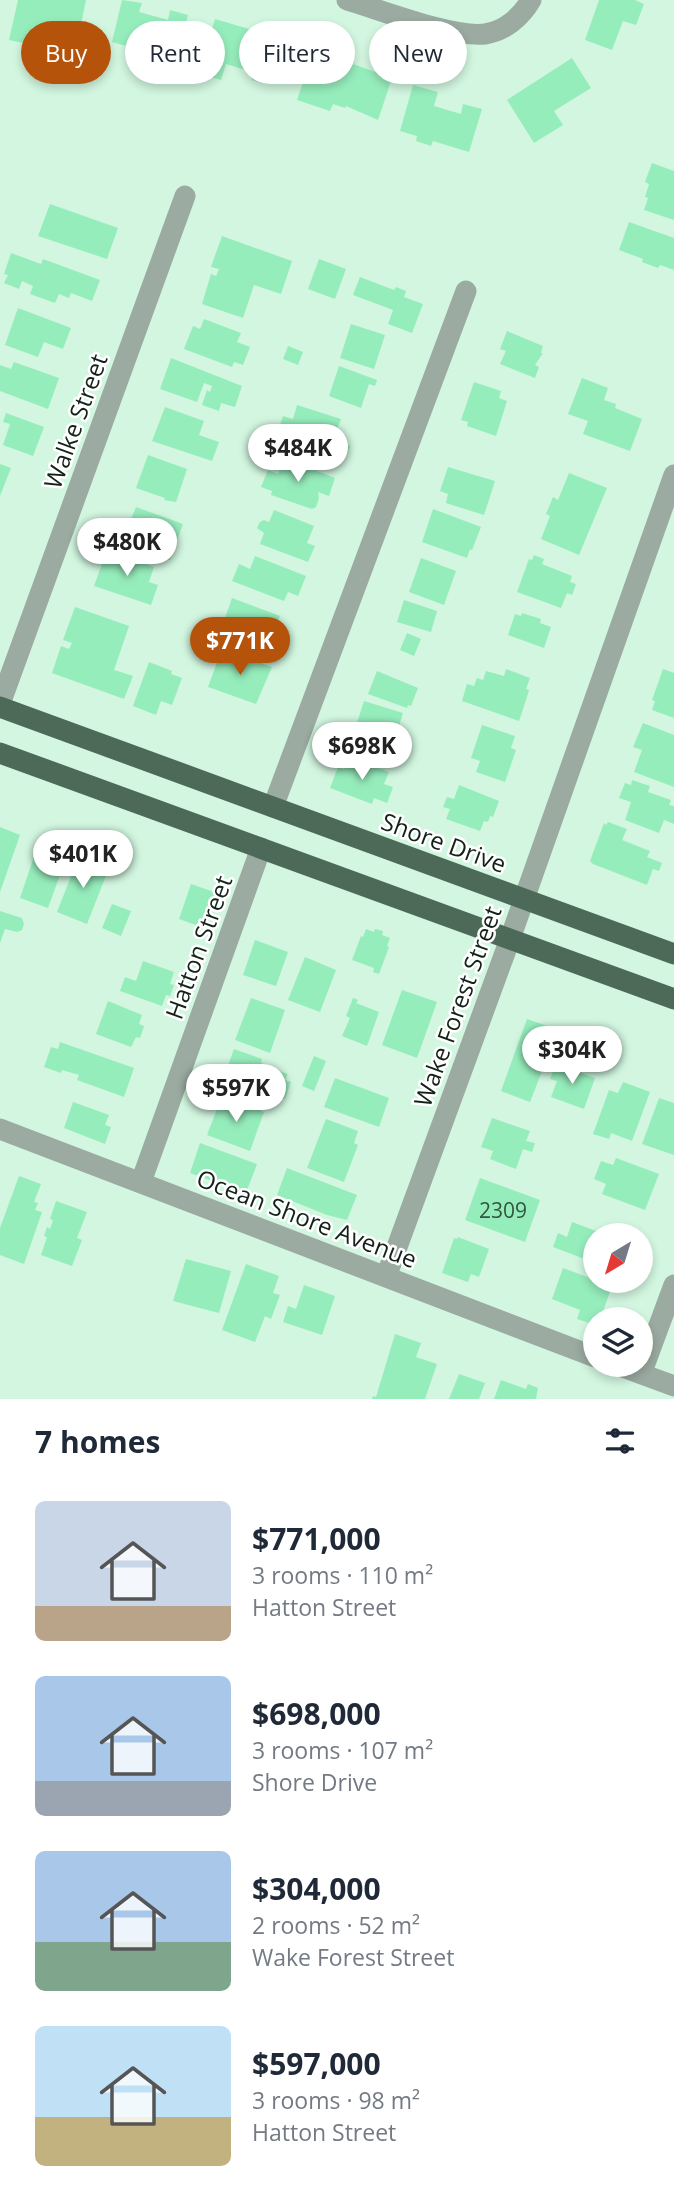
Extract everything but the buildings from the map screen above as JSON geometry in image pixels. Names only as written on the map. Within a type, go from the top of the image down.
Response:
[{"type":"highway","name":"Shore Drive","points":[[0,705],[674,954]]},
{"type":"highway","points":[[0,752],[674,999]]},
{"type":"street","points":[[347,0],[469,35],[487,34],[505,28],[519,17],[531,0]]},
{"type":"street","name":"Walke Street","points":[[0,705],[185,196]]},
{"type":"street","points":[[273,807],[466,290]]},
{"type":"street","name":"Wake Forest Street","points":[[386,1277],[510,939],[674,475]]},
{"type":"street","name":"Hatton Street","points":[[141,1182],[261,848]]},
{"type":"street","name":"Ocean Shore Avenue","points":[[0,1129],[583,1351]]},
{"type":"street","points":[[653,1342],[674,1285]]},
{"type":"street","points":[[649,1377],[674,1386]]}]
